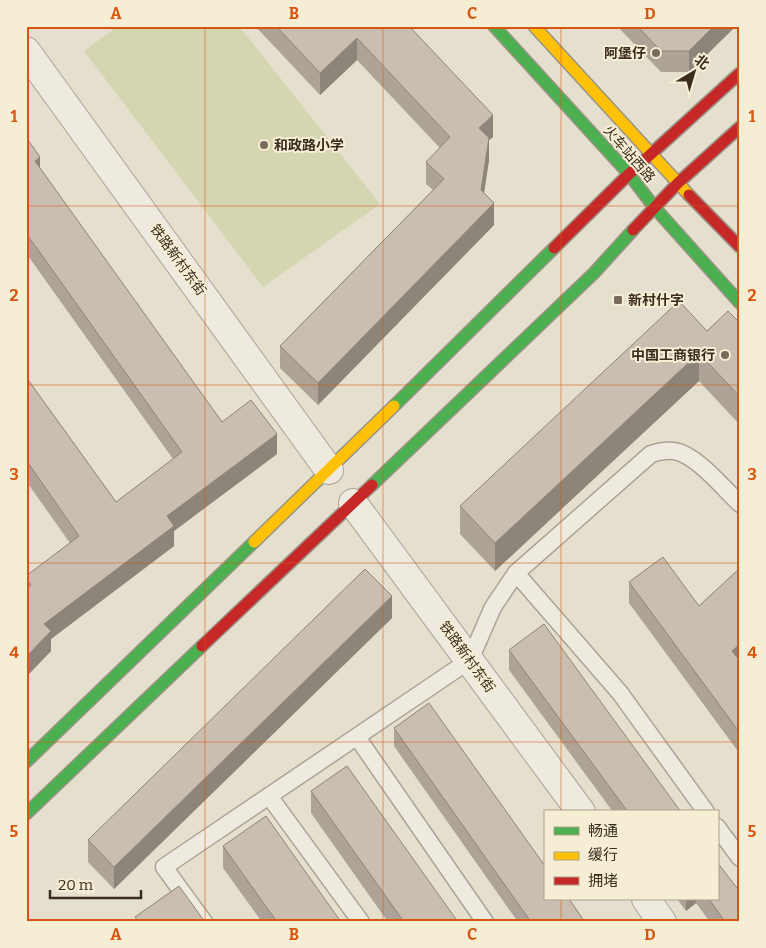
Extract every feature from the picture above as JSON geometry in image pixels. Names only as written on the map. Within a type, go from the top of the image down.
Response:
[{"type":"street","name":"火车站西路","points":[[494,26],[629,174],[654,207],[740,303]]},
{"type":"street","name":"火车站西路","points":[[534,26],[678,183],[740,247]]},
{"type":"street","name":"铁路新村东街","points":[[26,51],[329,470]]},
{"type":"street","points":[[26,762],[329,470],[629,174],[740,73]]},
{"type":"street","points":[[26,814],[594,273],[654,207],[740,126]]},
{"type":"street","name":"铁路新村东街","points":[[353,503],[580,810]]},
{"type":"street","points":[[647,900],[662,922]]},
{"type":"lane","points":[[204,922],[164,867],[470,660],[493,606],[516,573],[651,454],[664,450],[676,451],[688,456],[698,463],[740,504]]},
{"type":"lane","points":[[516,573],[620,693],[705,810]]},
{"type":"lane","points":[[356,737],[485,922]]},
{"type":"lane","points":[[269,796],[361,922]]},
{"type":"lane","points":[[718,828],[740,858]]},
{"type":"green space","points":[[118,26],[239,26],[380,204],[263,287],[84,51]]},
{"type":"building","points":[[276,26],[409,26],[493,115],[479,128],[489,138],[481,190],[494,203],[318,383],[280,346],[444,179],[426,162],[450,137],[357,38],[320,73]]},
{"type":"building","points":[[637,26],[714,26],[689,51],[661,51]]},
{"type":"building","points":[[26,137],[40,157],[35,161],[222,422],[251,400],[277,434],[167,516],[174,526],[44,624],[51,631],[26,657],[26,590],[31,585],[26,576],[79,536],[26,460],[26,377],[116,502],[182,452],[26,233]]},
{"type":"building","points":[[679,301],[707,331],[728,311],[740,323],[740,397],[699,353],[495,543],[460,506]]},
{"type":"building","points":[[663,557],[699,606],[740,568],[740,644],[732,651],[740,661],[740,733],[629,582]]},
{"type":"building","points":[[365,569],[392,596],[114,867],[88,840]]},
{"type":"building","points":[[544,624],[680,810],[627,810],[509,650]]},
{"type":"building","points":[[429,703],[544,865],[544,900],[570,900],[585,922],[531,922],[394,728]]},
{"type":"building","points":[[347,766],[458,922],[404,922],[311,791]]},
{"type":"building","points":[[266,816],[341,922],[277,922],[223,846]]},
{"type":"building","points":[[718,863],[740,892],[740,922],[725,922],[710,900],[718,900]]},
{"type":"building","points":[[179,886],[205,922],[139,922],[135,917]]},
{"type":"traffic: fast","points":[[494,26],[629,174],[654,207],[740,303]]},
{"type":"traffic: fast","points":[[372,485],[594,273],[633,230]]},
{"type":"traffic: fast","points":[[394,406],[554,248]]},
{"type":"traffic: fast","points":[[26,762],[254,542]]},
{"type":"traffic: fast","points":[[26,814],[202,646]]},
{"type":"traffic: slow","points":[[534,26],[689,195]]},
{"type":"traffic: slow","points":[[254,542],[394,406]]},
{"type":"traffic: jam","points":[[554,248],[629,174],[740,73]]},
{"type":"traffic: jam","points":[[633,230],[678,183],[740,127]]},
{"type":"traffic: jam","points":[[689,195],[740,247]]},
{"type":"traffic: jam","points":[[202,646],[372,485]]},
{"type":"place","name":"阿堡仔","points":[[656,53]]},
{"type":"place","name":"和政路小学","points":[[264,145]]},
{"type":"place","name":"新村什字","points":[[618,300]]},
{"type":"place","name":"中国工商银行","points":[[725,355]]}]
